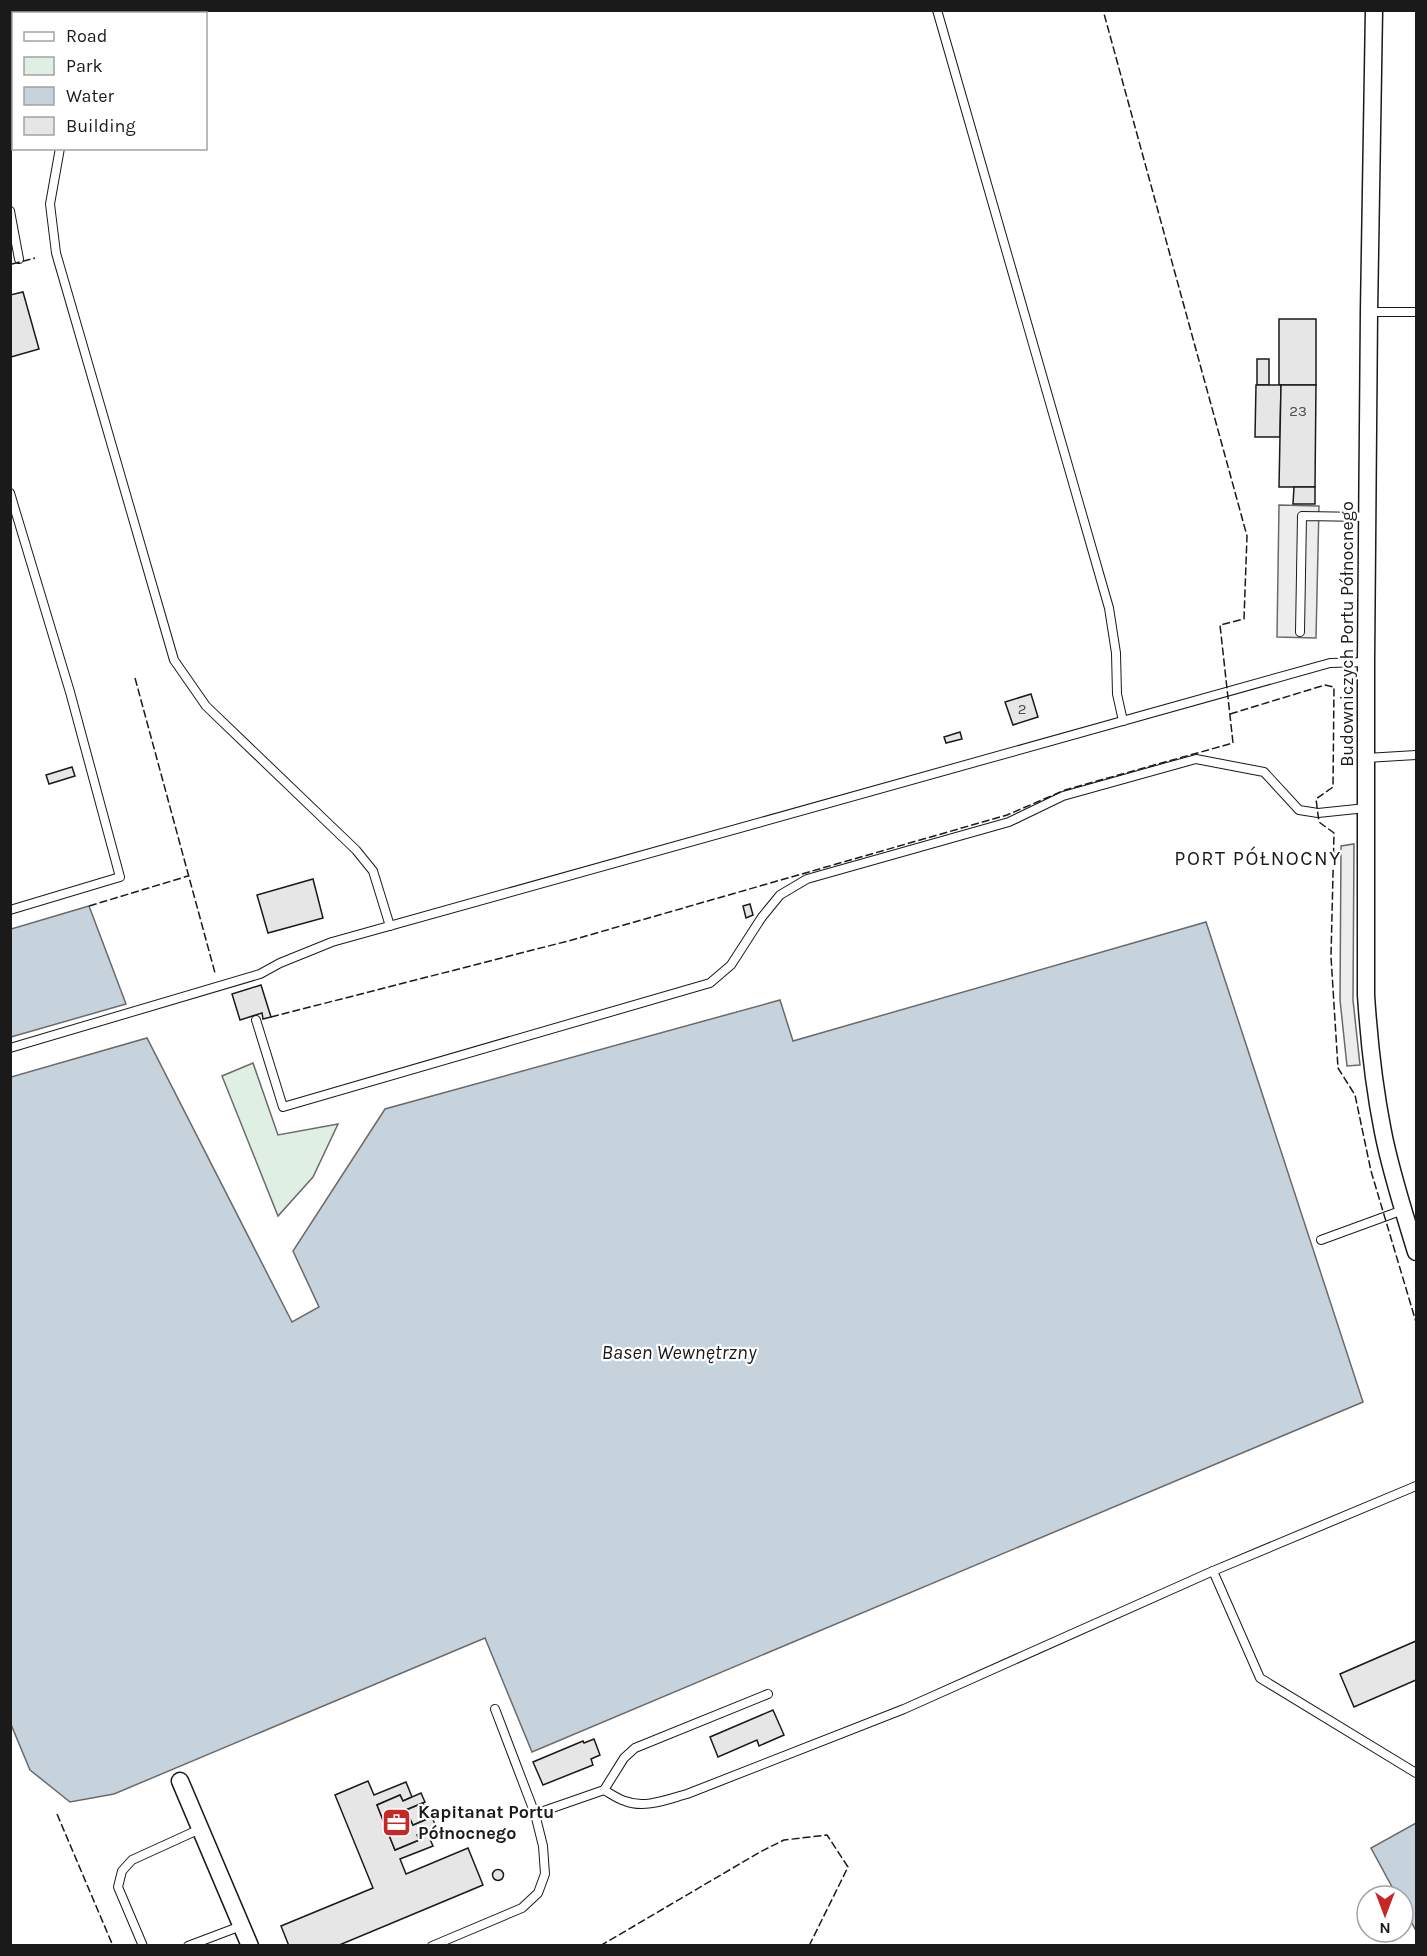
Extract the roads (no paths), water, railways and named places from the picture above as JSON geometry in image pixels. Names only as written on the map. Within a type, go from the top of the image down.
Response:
[{"type":"street","name":"Budowniczych Portu Północnego","points":[[1374,10],[1367,517],[1366,995],[1370,1049],[1383,1132],[1416,1252]]},
{"type":"street","points":[[180,1781],[250,1946]]},
{"type":"lane","points":[[937,10],[1109,608],[1116,653],[1117,694],[1123,721]]},
{"type":"lane","points":[[60,150],[50,204],[56,253],[174,660],[206,706],[356,850],[373,872],[390,926]]},
{"type":"lane","points":[[10,211],[19,259]]},
{"type":"lane","points":[[1369,312],[1416,312]]},
{"type":"lane","points":[[10,493],[70,692],[120,877],[10,910]]},
{"type":"lane","points":[[1300,632],[1302,516],[1367,517]]},
{"type":"lane","points":[[10,1048],[260,974],[280,963],[332,942],[1330,663],[1366,662]]},
{"type":"lane","points":[[1366,758],[1416,755]]},
{"type":"lane","points":[[256,1020],[282,1107],[710,983],[731,965],[762,917],[780,895],[807,879],[1009,822],[1063,796],[1174,765],[1196,759],[1264,772],[1299,810],[1318,813],[1366,808]]},
{"type":"lane","points":[[1321,1240],[1403,1210]]},
{"type":"lane","points":[[604,1790],[626,1802],[636,1804],[653,1803],[687,1794],[904,1709],[1213,1571],[1416,1486]]},
{"type":"lane","points":[[1213,1571],[1260,1678],[1416,1773]]},
{"type":"lane","points":[[535,1814],[604,1790],[624,1758],[635,1748],[768,1694]]},
{"type":"lane","points":[[432,1946],[522,1908],[538,1893],[545,1874],[543,1846],[535,1814],[495,1709]]},
{"type":"lane","points":[[143,1946],[118,1887],[122,1871],[132,1860],[200,1829]]},
{"type":"lane","points":[[188,1946],[241,1926]]},
{"type":"water","points":[[89,906],[126,1004],[11,1037],[11,929]]},
{"type":"water","name":"Basen Wewnętrzny","points":[[1206,922],[1363,1402],[532,1752],[485,1638],[114,1794],[70,1802],[30,1770],[10,1722],[11,1077],[147,1038],[292,1322],[319,1307],[293,1251],[385,1109],[780,1000],[793,1041]]},
{"type":"water","points":[[1416,1823],[1416,1931],[1415,1884],[1390,1884],[1371,1848]]},
{"type":"place","name":"Kapitanat Portu Północnego","points":[[397,1822]]},
{"type":"district","name":"PORT PÓŁNOCNY","points":[[1258,858]]}]
